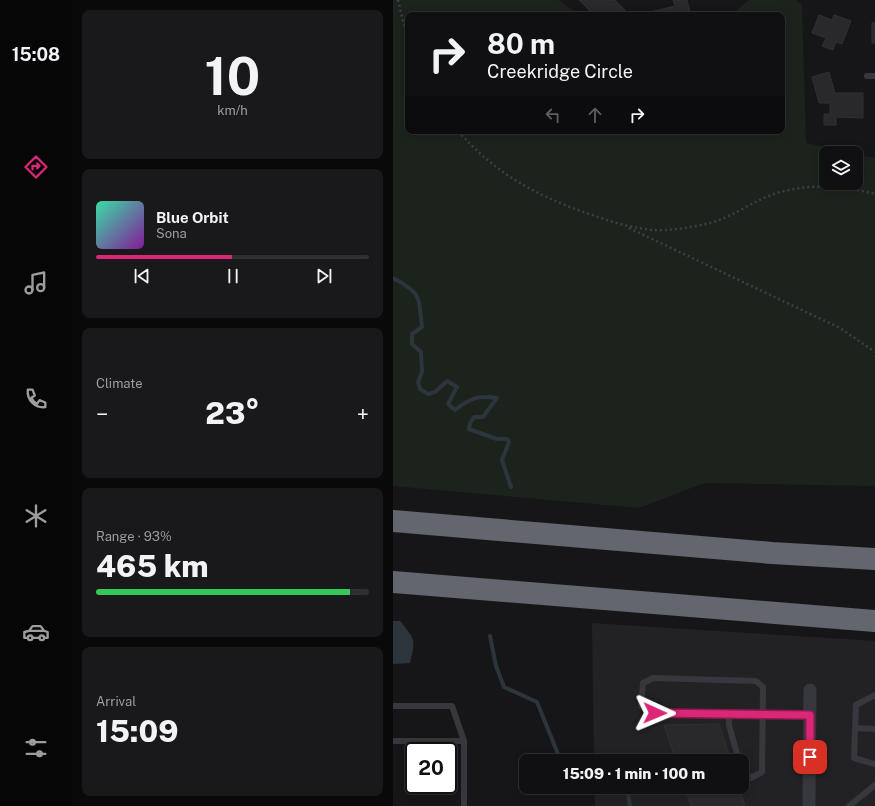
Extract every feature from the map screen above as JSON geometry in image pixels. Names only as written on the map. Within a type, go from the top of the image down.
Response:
[{"type":"highway","points":[[393,521],[773,553],[875,560]]},
{"type":"highway","points":[[393,582],[875,621]]},
{"type":"street","points":[[809,805],[810,690]]},
{"type":"lane","points":[[867,76],[875,76]]},
{"type":"lane","points":[[749,776],[751,778],[762,772],[763,714],[763,687],[756,681],[653,678],[643,683],[641,706],[655,713],[763,714],[810,715]]},
{"type":"lane","points":[[875,696],[856,705],[853,758],[875,764]]},
{"type":"lane","points":[[393,706],[452,706],[464,741],[464,806]]},
{"type":"lane","points":[[729,714],[729,725],[737,754]]},
{"type":"lane","points":[[855,728],[875,729]]},
{"type":"lane","points":[[393,741],[464,741]]},
{"type":"lane","points":[[849,806],[875,785]]},
{"type":"path","points":[[398,0],[405,29]]},
{"type":"path","points":[[461,134],[475,150],[503,172],[531,191],[564,205],[625,226],[840,328],[875,352]]},
{"type":"path","points":[[625,226],[654,230],[683,228],[712,222],[738,212],[771,196],[797,188],[825,186],[853,188],[875,194]]},
{"type":"shaded area","points":[[393,0],[559,0],[575,12],[405,12],[405,134],[785,134],[785,12],[735,12],[749,0],[796,0],[802,5],[806,143],[820,146],[819,190],[863,190],[863,155],[875,158],[875,486],[704,483],[639,508],[393,486]]},
{"type":"shaded area","points":[[393,621],[400,621],[409,632],[413,640],[410,663],[393,664]]},
{"type":"shaded area","points":[[592,623],[875,641],[875,806],[595,806],[594,794],[749,794],[749,754],[594,754]]},
{"type":"building","points":[[579,0],[615,0],[625,10],[623,12],[591,12]]},
{"type":"building","points":[[673,0],[687,0],[690,12],[650,12],[675,6]]},
{"type":"building","points":[[819,15],[832,20],[834,15],[851,21],[842,44],[836,42],[833,50],[822,46],[826,38],[812,33]]},
{"type":"building","points":[[872,23],[875,23],[875,43],[872,43]]},
{"type":"building","points":[[829,72],[835,93],[863,93],[863,118],[836,117],[836,125],[824,125],[824,114],[830,114],[830,103],[819,103],[812,77]]},
{"type":"building","points":[[719,724],[729,754],[674,754],[664,725]]},
{"type":"building","points":[[687,794],[741,794],[745,806],[691,806]]},
{"type":"waterway","points":[[393,278],[414,292],[419,302],[422,327],[412,334],[412,344],[421,352],[422,372],[418,382],[420,389],[428,394],[435,392],[447,381],[457,387],[448,404],[455,410],[475,398],[497,398],[483,417],[474,417],[470,423],[469,429],[497,439],[507,439],[509,442],[502,460],[511,487]]},
{"type":"waterway","points":[[490,636],[496,666],[504,687],[537,702],[558,754]]},
{"type":"waterway","points":[[628,794],[630,806]]},
{"type":"route","points":[[655,713],[810,715],[810,757]]}]
